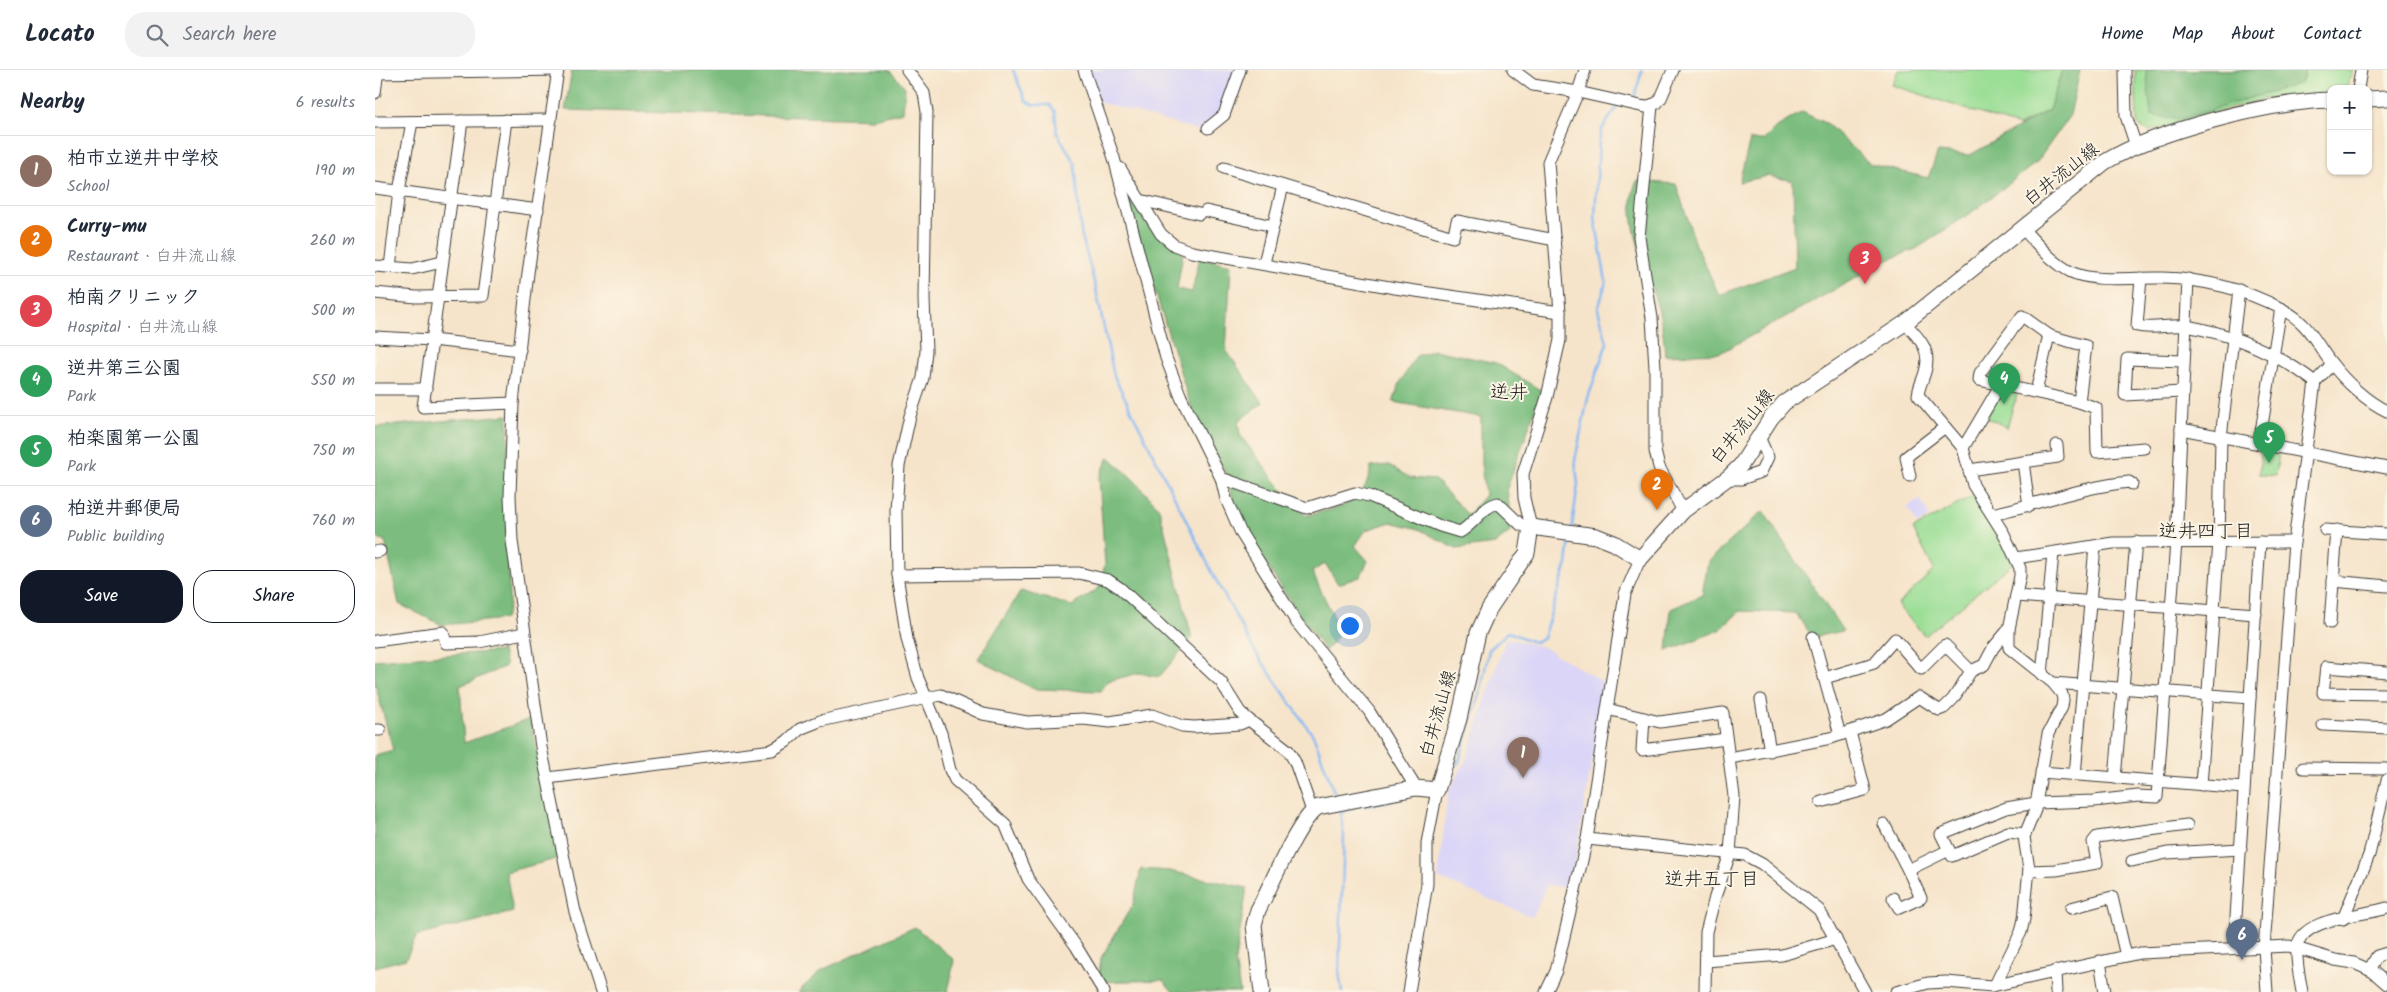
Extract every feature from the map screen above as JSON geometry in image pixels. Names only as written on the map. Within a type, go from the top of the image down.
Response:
[{"type":"main road","points":[[2372,99],[2387,98]]},
{"type":"main road","name":"白井流山線","points":[[1641,559],[1683,511],[1727,479],[1748,456],[1771,418],[1790,399],[1905,322],[2023,229],[2090,173],[2120,153],[2136,146],[2203,124],[2269,107],[2327,100]]},
{"type":"main road","name":"白井流山線","points":[[1437,790],[1459,719],[1479,633],[1489,609],[1527,553],[1531,527]]},
{"type":"main road","points":[[1531,527],[1596,536],[1614,543],[1641,559]]},
{"type":"main road","points":[[1263,992],[1255,926],[1258,910],[1303,824],[1313,811],[1318,807],[1416,788],[1437,790]]},
{"type":"street","points":[[375,93],[377,72],[558,70],[528,273],[513,403],[510,496],[512,541],[520,589],[524,633],[548,778],[575,912],[601,992]]},
{"type":"street","points":[[907,70],[924,93],[927,106],[924,299],[926,351],[923,378],[910,416],[900,460],[896,510],[897,575],[907,639],[918,678],[941,733],[955,780],[966,792],[997,815],[1005,824],[1028,879],[1076,946],[1104,992]]},
{"type":"street","points":[[1084,70],[1114,158],[1166,358],[1181,397],[1221,478],[1226,499],[1241,533],[1297,624],[1369,711],[1416,788]]},
{"type":"street","points":[[1208,128],[1224,115],[1240,70]]},
{"type":"street","points":[[1513,70],[1533,85],[1578,92],[1635,105],[1652,106]]},
{"type":"street","points":[[1221,478],[1307,508],[1355,493],[1369,496],[1439,526],[1460,532],[1470,526],[1490,504],[1498,503],[1521,525],[1531,527],[1524,498],[1523,474],[1555,363],[1559,340],[1560,312],[1548,162],[1578,92],[1585,70]]},
{"type":"street","points":[[1673,70],[1661,98],[1652,106],[1639,237],[1652,318],[1655,368],[1655,451],[1659,467],[1683,511]]},
{"type":"street","points":[[2125,70],[2126,116],[2136,146]]},
{"type":"street","points":[[2358,85],[2361,70]]},
{"type":"street","points":[[375,293],[416,297],[439,295],[483,296],[506,120]]},
{"type":"street","points":[[375,122],[551,120]]},
{"type":"street","points":[[462,121],[423,407],[513,403]]},
{"type":"street","points":[[391,267],[399,191],[413,122]]},
{"type":"street","points":[[1114,158],[1161,234],[1174,244],[1192,252],[1263,263],[1395,288],[1560,312]]},
{"type":"street","points":[[1224,168],[1453,237],[1457,222],[1555,240]]},
{"type":"street","points":[[1263,263],[1283,186]]},
{"type":"street","points":[[375,188],[538,210]]},
{"type":"street","points":[[1140,200],[1273,226]]},
{"type":"street","points":[[2023,229],[2053,260],[2073,272],[2093,277],[2188,279],[2218,284],[2239,290],[2281,308],[2300,319],[2309,328],[2332,364],[2371,401],[2387,410]]},
{"type":"street","points":[[375,266],[412,269],[442,262]]},
{"type":"street","points":[[2141,278],[2137,326],[2148,329],[2185,326],[2233,338],[2273,355],[2315,382]]},
{"type":"street","points":[[2025,834],[2008,832],[1952,856],[1941,834],[2006,808],[2036,803],[2094,801],[2138,796],[2157,797],[2176,542],[2188,279]]},
{"type":"street","points":[[2201,785],[2219,542],[2221,437],[2239,290]]},
{"type":"street","points":[[2259,444],[2281,308]]},
{"type":"street","points":[[2079,402],[2086,346],[2049,335],[2022,316],[1980,373],[1979,380],[2079,402],[2096,408],[2097,452],[2144,448]]},
{"type":"street","points":[[1905,322],[1925,346],[1927,353],[1927,362],[1918,395],[1963,448],[1973,485],[1992,514],[2016,558],[2020,576],[2009,629],[2009,648],[2053,683],[2062,694],[2062,707],[2048,734],[2036,803],[2025,834],[2029,886],[2021,932],[1994,988]]},
{"type":"street","points":[[2035,392],[2049,335]]},
{"type":"street","points":[[375,337],[432,340],[519,350]]},
{"type":"street","points":[[2182,392],[2125,395],[2127,359],[2183,362]]},
{"type":"street","points":[[2267,992],[2264,948],[2294,542],[2315,382],[2332,364]]},
{"type":"street","points":[[1963,448],[2001,384]]},
{"type":"street","points":[[375,389],[426,390]]},
{"type":"street","points":[[1910,476],[1905,458],[1945,427]]},
{"type":"street","points":[[2181,430],[2387,468]]},
{"type":"street","points":[[1969,470],[2058,457],[2057,445]]},
{"type":"street","points":[[2023,462],[2029,506]]},
{"type":"street","points":[[1992,514],[2029,506],[2096,486],[2129,482],[2132,484]]},
{"type":"street","points":[[2330,623],[2333,581],[2331,530],[2387,534]]},
{"type":"street","points":[[2016,558],[2135,542],[2294,542]]},
{"type":"street","points":[[2115,778],[2135,542]]},
{"type":"street","points":[[2234,948],[2260,542]]},
{"type":"street","points":[[2075,775],[2095,546]]},
{"type":"street","points":[[2042,676],[2053,553]]},
{"type":"street","points":[[1546,992],[1555,972],[1587,839],[1625,594],[1630,578],[1641,559]]},
{"type":"street","points":[[897,575],[1079,573],[1108,580],[1150,615],[1221,682],[1240,712],[1287,750],[1295,762],[1313,811]]},
{"type":"street","points":[[2333,581],[2387,586]]},
{"type":"street","points":[[2015,596],[2255,614]]},
{"type":"street","points":[[1730,758],[1770,751],[1845,733],[1886,719],[1919,697],[1939,710],[1945,708],[1953,700],[1971,671],[1983,665],[1993,648],[2009,629]]},
{"type":"street","points":[[375,642],[443,632],[446,643],[479,642],[524,633]]},
{"type":"street","points":[[1813,636],[1825,678],[1865,790],[1821,802]]},
{"type":"street","points":[[1825,678],[1874,663],[1895,639],[1921,669],[1945,645],[1971,671]]},
{"type":"street","points":[[2387,672],[2326,667],[2323,693],[2387,694]]},
{"type":"street","points":[[2053,683],[2250,698]]},
{"type":"street","points":[[548,778],[772,750],[786,742],[800,729],[820,721],[941,695],[983,714],[1027,722],[1083,719],[1110,722],[1152,714],[1182,726],[1195,727],[1240,724],[1249,720]]},
{"type":"street","points":[[1761,700],[1770,751]]},
{"type":"street","points":[[1607,709],[1660,722],[1723,713],[1730,758],[1730,782],[1734,796],[1730,854],[1715,897],[1706,932],[1705,992]]},
{"type":"street","points":[[1644,718],[1642,750],[1726,739]]},
{"type":"street","points":[[2323,726],[2387,728]]},
{"type":"street","points":[[2303,768],[2387,769]]},
{"type":"street","points":[[2041,772],[2244,788]]},
{"type":"street","points":[[2343,919],[2355,894],[2369,855],[2384,805],[2387,780]]},
{"type":"street","points":[[1409,992],[1427,884],[1427,843],[1437,790]]},
{"type":"street","points":[[1884,824],[1921,898],[1899,908],[1893,898]]},
{"type":"street","points":[[2029,871],[2056,870],[2097,863],[2093,842],[2097,837],[2187,824]]},
{"type":"street","points":[[1587,839],[1745,855],[1762,864],[1809,900],[1819,910],[1865,992]]},
{"type":"street","points":[[2132,861],[2167,852],[2241,849]]},
{"type":"street","points":[[1908,870],[1949,850]]},
{"type":"street","points":[[2071,908],[2112,897],[2126,956]]},
{"type":"street","points":[[2302,992],[2297,948],[2304,935],[2313,927],[2387,908]]},
{"type":"street","points":[[1706,960],[1782,955],[1836,939]]},
{"type":"street","points":[[1896,992],[1928,983],[1946,982],[1994,988],[2055,971],[2126,956],[2289,946],[2335,960],[2354,963],[2369,970],[2387,984]]},
{"type":"street","points":[[2369,970],[2377,956],[2387,953]]},
{"type":"street","points":[[2100,961],[2105,992]]},
{"type":"street","points":[[2055,971],[2057,992]]},
{"type":"shaded area","points":[[1090,70],[1237,70],[1222,111],[1214,119],[1211,118],[1200,131],[1099,102]]},
{"type":"shaded area","points":[[1920,499],[1929,516],[1918,525],[1907,508]]},
{"type":"shaded area","points":[[1506,638],[1543,647],[1605,683],[1571,888],[1547,885],[1532,917],[1438,878],[1448,793],[1465,762]]},
{"type":"green space","points":[[572,70],[889,70],[905,87],[903,112],[873,119],[565,110]]},
{"type":"green space","points":[[1898,70],[2062,70],[2049,110],[2018,126],[1892,85]]},
{"type":"green space","points":[[2062,70],[2080,70],[2070,115],[2037,162],[1972,212],[1916,249],[1890,259],[1720,353],[1665,355],[1660,316],[1634,229],[1632,195],[1637,181],[1676,184],[1696,245],[1719,295],[1795,267],[1793,181],[1768,176],[1739,182],[1750,140],[1764,140],[1777,127],[1802,112],[1827,124],[1870,164],[1928,178],[1938,152],[1970,155],[2049,110]]},
{"type":"green space","points":[[2135,70],[2353,70],[2347,85],[2327,85],[2327,95],[2264,99],[2149,131],[2139,126],[2137,122]]},
{"type":"green space","points":[[2146,70],[2306,70],[2301,83],[2178,120],[2151,115]]},
{"type":"green space","points":[[1123,177],[1183,253],[1177,289],[1192,292],[1200,257],[1231,265],[1226,350],[1263,403],[1238,421],[1240,435],[1275,481],[1306,516],[1340,507],[1356,498],[1363,491],[1371,467],[1389,465],[1410,478],[1435,480],[1468,515],[1485,495],[1481,464],[1481,417],[1393,402],[1400,383],[1416,356],[1434,350],[1496,363],[1542,391],[1507,488],[1512,530],[1495,544],[1456,549],[1419,529],[1391,522],[1366,530],[1355,546],[1368,561],[1360,577],[1338,584],[1325,563],[1312,572],[1341,632],[1325,651],[1278,583],[1239,520],[1225,471],[1193,413],[1127,201]]},
{"type":"green space","points":[[2002,390],[2018,391],[2007,427],[1987,418]]},
{"type":"green space","points":[[508,415],[509,606],[505,619],[442,625],[399,604],[385,541],[375,537],[375,427]]},
{"type":"green space","points":[[2264,448],[2279,451],[2276,476],[2259,475],[2261,450]]},
{"type":"green space","points":[[1109,457],[1134,480],[1159,508],[1192,638],[1159,677],[1139,673],[1108,681],[1101,691],[1034,689],[978,659],[1021,591],[1072,606],[1099,588],[1105,564],[1099,478]]},
{"type":"green space","points":[[1975,495],[2015,561],[1925,636],[1897,605],[1934,570],[1913,529]]},
{"type":"green space","points":[[1763,511],[1843,631],[1813,637],[1795,613],[1740,611],[1720,630],[1667,651],[1671,609],[1702,595],[1708,562]]},
{"type":"green space","points":[[502,651],[506,666],[460,686],[464,743],[530,719],[560,858],[506,872],[513,912],[416,936],[406,959],[375,967],[375,755],[393,750],[375,683],[375,660]]},
{"type":"green space","points":[[1141,869],[1170,871],[1247,888],[1235,960],[1240,992],[1173,992],[1163,980],[1098,982],[1101,958],[1133,904]]},
{"type":"green space","points":[[915,927],[954,960],[948,992],[798,992],[822,970]]},
{"type":"waterway","points":[[1013,70],[1026,101],[1033,105],[1050,105],[1055,112],[1057,133],[1075,163],[1081,233],[1096,289],[1114,376],[1217,582],[1256,653],[1314,737],[1336,797]]},
{"type":"waterway","points":[[1632,99],[1634,99],[1642,70]]},
{"type":"waterway","points":[[1572,527],[1578,484],[1575,460],[1588,398],[1607,343],[1598,309],[1606,282],[1595,218],[1599,141],[1602,129],[1619,104]]},
{"type":"waterway","points":[[1449,774],[1459,761],[1480,694],[1489,650],[1508,632],[1536,643],[1543,638],[1567,564],[1570,538]]},
{"type":"waterway","points":[[1364,806],[1403,798]]},
{"type":"waterway","points":[[1342,813],[1354,807]]},
{"type":"waterway","points":[[1340,809],[1344,837],[1339,972],[1342,992]]},
{"type":"place","name":"柏南クリニック","points":[[1865,284]]},
{"type":"place","name":"逆井第三公園","points":[[2004,404]]},
{"type":"place","name":"柏楽園第一公園","points":[[2269,463]]},
{"type":"place","name":"Curry-mu","points":[[1657,510]]},
{"type":"place","name":"柏市立逆井中学校","points":[[1523,778]]},
{"type":"place","name":"柏逆井郵便局","points":[[2242,960]]},
{"type":"district","name":"逆井","points":[[1509,393]]},
{"type":"district","name":"逆井四丁目","points":[[2206,532]]},
{"type":"district","name":"逆井五丁目","points":[[1712,880]]}]
